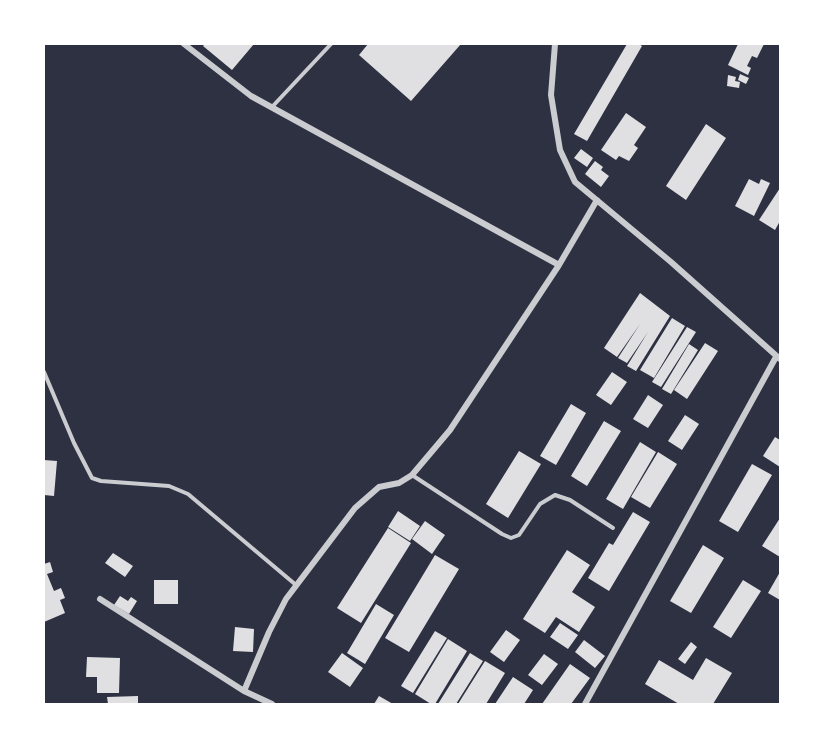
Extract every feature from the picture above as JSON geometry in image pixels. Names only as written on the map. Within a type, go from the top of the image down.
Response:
[{"type":"street","points":[[184,44],[251,96],[559,265]]},
{"type":"street","points":[[555,44],[551,95],[560,150],[575,182],[671,262],[778,358],[585,705]]},
{"type":"street","points":[[244,691],[281,608],[297,585],[355,508],[379,487],[399,483],[412,475],[450,430],[559,265],[597,200]]},
{"type":"street","points":[[100,599],[244,691],[272,705]]},
{"type":"lane","points":[[272,107],[331,44]]},
{"type":"lane","points":[[44,372],[74,443],[92,478],[101,481],[169,486],[188,494],[297,585]]},
{"type":"lane","points":[[412,475],[511,538],[519,535],[540,504],[555,495],[570,500],[613,528]]},
{"type":"building","points":[[205,44],[254,44],[232,70],[203,46]]},
{"type":"building","points":[[368,44],[461,44],[411,101],[359,55]]},
{"type":"building","points":[[627,44],[642,46],[587,141],[574,134]]},
{"type":"building","points":[[738,44],[764,44],[757,58],[752,56],[747,66],[751,68],[748,75],[728,65]]},
{"type":"building","points":[[740,74],[749,78],[746,84],[738,80]]},
{"type":"building","points":[[728,75],[736,77],[735,81],[740,82],[739,88],[727,86]]},
{"type":"building","points":[[626,113],[646,127],[634,145],[638,148],[629,161],[619,156],[616,160],[601,150]]},
{"type":"building","points":[[706,124],[726,138],[686,200],[666,186]]},
{"type":"building","points":[[581,149],[593,158],[587,167],[574,158]]},
{"type":"building","points":[[595,161],[609,176],[601,187],[585,174]]},
{"type":"building","points":[[749,179],[759,184],[761,179],[770,183],[754,216],[735,206]]},
{"type":"building","points":[[780,188],[780,221],[775,230],[759,220]]},
{"type":"building","points":[[640,293],[670,316],[636,371],[627,366],[648,332],[627,363],[618,358],[640,324],[617,357],[604,348]]},
{"type":"building","points":[[672,318],[685,326],[654,378],[640,370]]},
{"type":"building","points":[[687,327],[696,332],[661,387],[652,382]]},
{"type":"building","points":[[705,343],[718,351],[687,399],[674,390]]},
{"type":"building","points":[[689,344],[698,350],[671,394],[662,389]]},
{"type":"building","points":[[612,372],[627,382],[611,405],[596,395]]},
{"type":"building","points":[[648,395],[663,405],[648,428],[633,419]]},
{"type":"building","points":[[571,404],[586,413],[556,465],[540,456]]},
{"type":"building","points":[[685,415],[699,424],[682,450],[668,441]]},
{"type":"building","points":[[604,421],[621,431],[587,486],[571,476]]},
{"type":"building","points":[[775,437],[780,440],[780,467],[763,456]]},
{"type":"building","points":[[640,442],[656,452],[623,509],[606,499]]},
{"type":"building","points":[[519,451],[541,464],[508,518],[486,504]]},
{"type":"building","points":[[658,452],[677,464],[650,508],[631,497]]},
{"type":"building","points":[[44,460],[57,461],[54,496],[44,495]]},
{"type":"building","points":[[752,464],[772,475],[738,532],[719,521]]},
{"type":"building","points":[[398,511],[420,526],[410,541],[388,527]]},
{"type":"building","points":[[633,512],[650,522],[609,591],[588,578],[609,543],[613,545]]},
{"type":"building","points":[[780,518],[780,557],[762,546]]},
{"type":"building","points":[[425,521],[445,535],[432,554],[412,539]]},
{"type":"building","points":[[388,528],[411,543],[361,623],[337,608]]},
{"type":"building","points":[[703,545],[724,558],[691,613],[670,601]]},
{"type":"building","points":[[567,550],[590,565],[572,592],[595,607],[579,632],[556,617],[545,633],[523,619]]},
{"type":"building","points":[[113,553],[133,566],[125,577],[105,563]]},
{"type":"building","points":[[435,555],[459,569],[409,652],[385,638]]},
{"type":"building","points":[[50,562],[53,572],[47,574],[54,591],[61,588],[65,598],[60,600],[65,613],[44,622],[44,564]]},
{"type":"building","points":[[780,572],[780,600],[768,593]]},
{"type":"building","points":[[154,580],[178,580],[178,604],[154,604]]},
{"type":"building","points":[[743,580],[761,591],[731,638],[713,627]]},
{"type":"building","points":[[120,596],[128,601],[131,597],[137,601],[129,614],[114,605]]},
{"type":"building","points":[[376,604],[394,615],[365,664],[347,653]]},
{"type":"building","points":[[560,623],[578,635],[568,649],[550,637]]},
{"type":"building","points":[[235,627],[254,629],[253,652],[233,651]]},
{"type":"building","points":[[506,630],[520,640],[504,662],[490,652]]},
{"type":"building","points":[[435,631],[447,638],[413,693],[401,686]]},
{"type":"building","points":[[448,639],[467,651],[435,704],[431,704],[415,694]]},
{"type":"building","points":[[584,640],[605,656],[595,668],[575,652]]},
{"type":"building","points":[[691,642],[697,647],[685,664],[678,659]]},
{"type":"building","points":[[342,653],[363,668],[350,687],[328,672]]},
{"type":"building","points":[[470,653],[483,661],[456,704],[438,704]]},
{"type":"building","points":[[544,654],[558,664],[542,685],[528,675]]},
{"type":"building","points":[[87,657],[120,658],[119,693],[97,693],[97,677],[86,677]]},
{"type":"building","points":[[706,658],[732,673],[713,704],[679,704],[645,684],[659,660],[693,680]]},
{"type":"building","points":[[485,661],[505,673],[486,704],[458,704]]},
{"type":"building","points":[[570,664],[590,678],[571,704],[542,704]]},
{"type":"building","points":[[513,677],[533,690],[524,704],[495,704]]},
{"type":"building","points":[[138,696],[138,704],[108,704],[107,697]]},
{"type":"building","points":[[379,696],[393,704],[374,704]]}]
